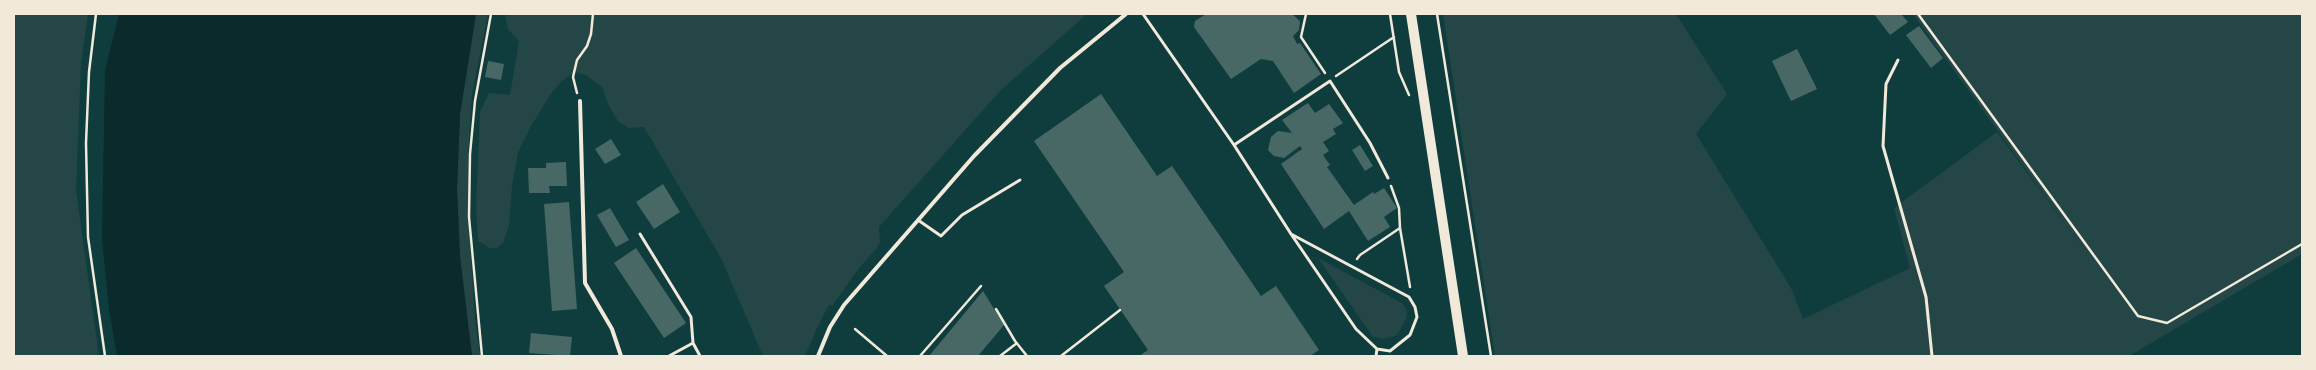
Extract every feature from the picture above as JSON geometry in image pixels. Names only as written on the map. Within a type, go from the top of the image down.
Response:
[{"type":"main road","points":[[1411,14],[1462,356]]},
{"type":"street","points":[[818,356],[830,327],[844,305],[918,220],[1021,106],[1060,68],[1126,14]]},
{"type":"street","points":[[580,101],[585,283],[612,329],[621,356]]},
{"type":"lane","points":[[1143,14],[1234,145],[1291,234],[1356,329],[1377,349],[1390,351],[1410,335],[1417,317],[1415,308],[1409,297],[1352,268],[1291,234]]},
{"type":"lane","points":[[1898,60],[1886,84],[1883,146],[1926,297],[1932,356]]},
{"type":"lane","points":[[1234,145],[1330,81],[1370,144],[1388,178]]},
{"type":"lane","points":[[918,220],[941,236],[962,215],[1020,180]]},
{"type":"lane","points":[[640,234],[691,317],[693,343],[700,356]]},
{"type":"lane","points":[[669,356],[693,343]]},
{"type":"lane","points":[[1376,356],[1377,349]]},
{"type":"path","points":[[96,14],[89,72],[86,143],[88,237],[104,356]]},
{"type":"path","points":[[482,356],[469,217],[470,154],[475,101],[492,14]]},
{"type":"path","points":[[580,101],[573,77],[578,60],[587,46],[591,34],[593,14]]},
{"type":"path","points":[[1306,14],[1300,37],[1330,81],[1394,37]]},
{"type":"path","points":[[1438,14],[1491,356]]},
{"type":"path","points":[[1918,14],[2138,316],[2167,323],[2302,244]]},
{"type":"path","points":[[1388,178],[1399,208],[1400,228],[1410,280],[1409,297]]},
{"type":"path","points":[[1352,268],[1360,255],[1400,228]]},
{"type":"path","points":[[920,356],[981,286]]},
{"type":"path","points":[[996,309],[1027,356]]},
{"type":"path","points":[[1061,356],[1120,310]]},
{"type":"path","points":[[855,329],[887,356]]},
{"type":"path","points":[[1000,356],[1017,343]]},
{"type":"shaded area","points":[[14,14],[88,14],[81,63],[76,190],[99,356],[14,355]]},
{"type":"shaded area","points":[[119,14],[476,14],[460,114],[457,189],[460,257],[472,356],[117,356],[109,309],[102,238],[105,70]]},
{"type":"shaded area","points":[[476,14],[488,14],[472,94],[468,154],[469,229],[475,319],[480,356],[472,356],[460,257],[457,189],[460,114]]},
{"type":"shaded area","points":[[505,14],[1087,14],[1001,90],[879,227],[880,242],[876,249],[859,268],[833,305],[829,305],[805,356],[763,356],[721,258],[644,127],[629,128],[618,121],[608,104],[602,87],[586,75],[575,72],[562,81],[550,95],[530,128],[518,152],[512,186],[509,226],[503,243],[497,248],[490,248],[478,241],[476,209],[480,112],[489,93],[510,95],[519,41],[508,29]]},
{"type":"shaded area","points":[[1443,14],[1676,14],[1727,94],[1696,134],[1791,288],[1803,319],[1910,268],[1894,208],[1997,132],[2085,251],[1913,14],[2302,14],[2302,254],[2129,356],[1495,356]]},
{"type":"shaded area","points":[[1318,258],[1402,303],[1407,310],[1406,319],[1397,335],[1384,339],[1373,337]]},
{"type":"building","points":[[1206,14],[1292,14],[1300,21],[1299,30],[1293,36],[1297,44],[1300,43],[1321,74],[1294,93],[1273,61],[1261,59],[1231,79],[1194,27],[1195,21]]},
{"type":"building","points":[[1874,14],[1901,14],[1908,22],[1890,35]]},
{"type":"building","points":[[1919,26],[1943,58],[1931,68],[1906,35]]},
{"type":"building","points":[[1797,49],[1817,89],[1791,101],[1772,61]]},
{"type":"building","points":[[488,61],[504,64],[501,80],[485,77]]},
{"type":"building","points":[[1101,94],[1157,176],[1172,166],[1261,296],[1276,286],[1319,350],[1310,356],[1139,356],[1148,350],[1104,286],[1124,272],[1034,141]]},
{"type":"building","points":[[1308,103],[1315,113],[1329,104],[1343,123],[1333,129],[1336,134],[1323,142],[1329,151],[1323,155],[1330,165],[1327,167],[1354,205],[1373,192],[1374,194],[1384,188],[1397,208],[1384,217],[1390,227],[1368,241],[1349,211],[1324,229],[1281,164],[1302,149],[1300,146],[1284,158],[1274,156],[1268,150],[1271,137],[1278,131],[1292,133],[1282,120]]},
{"type":"building","points":[[611,139],[621,155],[605,164],[595,149]]},
{"type":"building","points":[[1360,145],[1373,166],[1365,171],[1352,150]]},
{"type":"building","points":[[566,162],[567,186],[549,186],[550,193],[529,193],[528,168],[546,168],[546,163]]},
{"type":"building","points":[[663,184],[680,212],[654,229],[636,202]]},
{"type":"building","points":[[569,202],[577,309],[552,311],[544,204]]},
{"type":"building","points":[[610,208],[629,240],[616,247],[597,215]]},
{"type":"building","points":[[636,248],[686,323],[664,338],[614,263]]},
{"type":"building","points":[[983,291],[1004,325],[978,356],[929,356]]},
{"type":"building","points":[[531,333],[572,337],[570,356],[529,353]]}]
